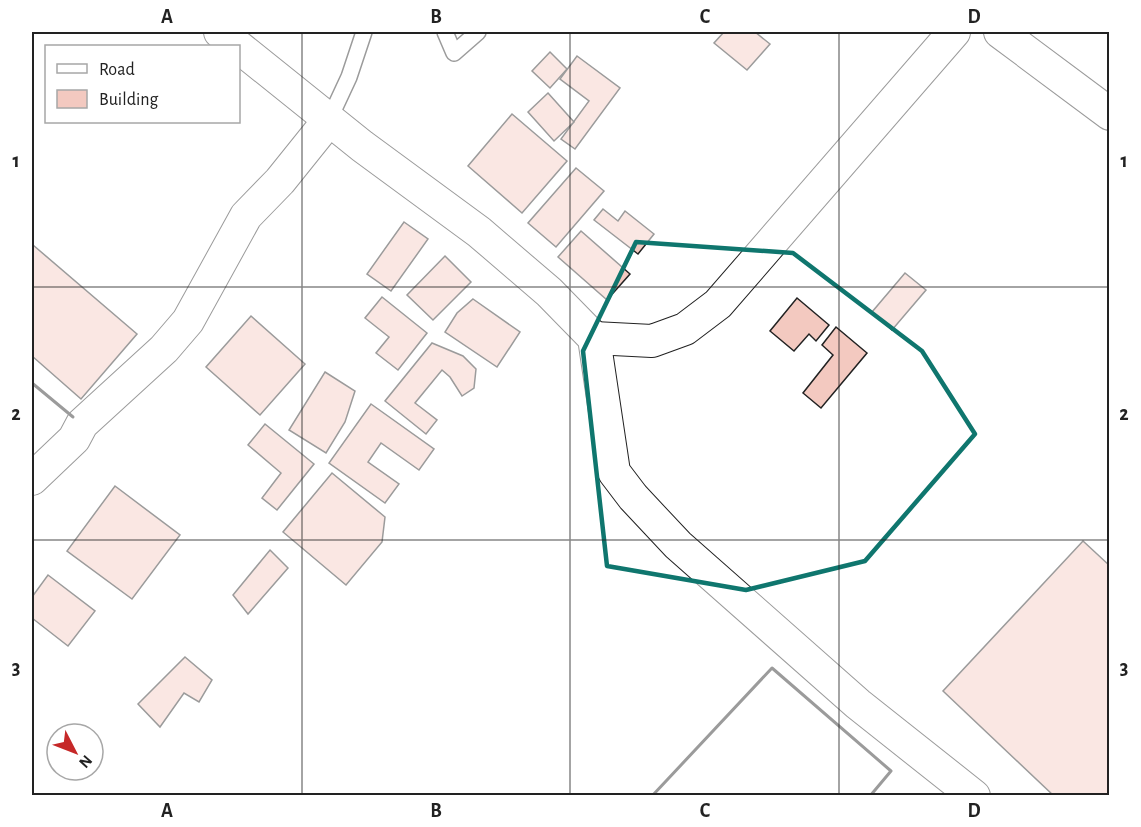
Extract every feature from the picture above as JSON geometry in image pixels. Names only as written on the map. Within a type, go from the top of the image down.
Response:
[{"type":"street","points":[[220,32],[236,45]]},
{"type":"street","points":[[594,338],[652,341],[685,329],[718,304],[954,32]]},
{"type":"street","points":[[1000,32],[1110,114]]},
{"type":"street","points":[[240,48],[329,120],[479,232],[549,292],[594,338],[614,472],[633,497],[678,545],[858,705],[974,795]]},
{"type":"street","points":[[32,479],[74,439],[82,424],[164,348],[188,321],[246,216],[280,181],[329,120]]},
{"type":"lane","points":[[329,120],[349,77],[364,32]]},
{"type":"lane","points":[[445,32],[454,53],[478,32]]},
{"type":"highlighted area","points":[[636,242],[793,253],[922,351],[975,434],[865,561],[746,590],[607,566],[583,351]]},
{"type":"building","points":[[724,32],[755,32],[770,44],[747,70],[714,43]]},
{"type":"building","points":[[550,52],[567,69],[550,88],[532,71]]},
{"type":"building","points":[[577,56],[620,88],[575,149],[561,139],[589,101],[560,79]]},
{"type":"building","points":[[548,93],[574,122],[554,141],[528,112]]},
{"type":"building","points":[[512,114],[567,161],[522,213],[468,166]]},
{"type":"building","points":[[576,168],[604,191],[556,247],[528,223]]},
{"type":"building","points":[[603,209],[618,221],[625,211],[654,234],[638,254],[594,220]]},
{"type":"building","points":[[404,222],[428,239],[391,291],[367,274]]},
{"type":"building","points":[[581,231],[630,274],[607,300],[558,257]]},
{"type":"building","points":[[33,245],[137,334],[81,399],[32,356]]},
{"type":"building","points":[[445,256],[471,282],[433,320],[407,295]]},
{"type":"building","points":[[905,273],[926,290],[892,330],[872,312]]},
{"type":"building","points":[[382,297],[427,333],[398,370],[376,353],[389,337],[365,318]]},
{"type":"building","points":[[797,298],[829,325],[816,341],[809,334],[794,351],[770,331]]},
{"type":"building","points":[[473,299],[520,332],[497,367],[445,332],[457,313]]},
{"type":"building","points":[[251,316],[305,364],[260,415],[206,367]]},
{"type":"building","points":[[836,327],[867,353],[821,408],[803,393],[833,355],[822,345]]},
{"type":"building","points":[[432,343],[463,356],[476,369],[474,388],[462,396],[450,377],[442,370],[415,403],[437,420],[426,434],[385,401]]},
{"type":"building","points":[[325,372],[355,391],[345,422],[326,453],[289,430]]},
{"type":"building","points":[[371,404],[434,449],[419,470],[381,443],[368,462],[399,484],[385,503],[329,463]]},
{"type":"building","points":[[265,424],[314,464],[277,510],[262,498],[281,473],[248,445]]},
{"type":"building","points":[[332,473],[385,517],[382,542],[346,585],[283,532]]},
{"type":"building","points":[[115,486],[180,535],[132,599],[67,551]]},
{"type":"building","points":[[1083,541],[1110,566],[1110,796],[1054,796],[943,691]]},
{"type":"building","points":[[270,550],[288,568],[248,614],[233,595]]},
{"type":"building","points":[[48,575],[95,611],[68,646],[32,618],[32,597]]},
{"type":"building","points":[[185,657],[212,680],[199,702],[184,693],[160,727],[138,704]]},
{"type":"wall","points":[[32,383],[73,417]]},
{"type":"wall","points":[[652,796],[772,668],[891,771],[870,796]]}]
